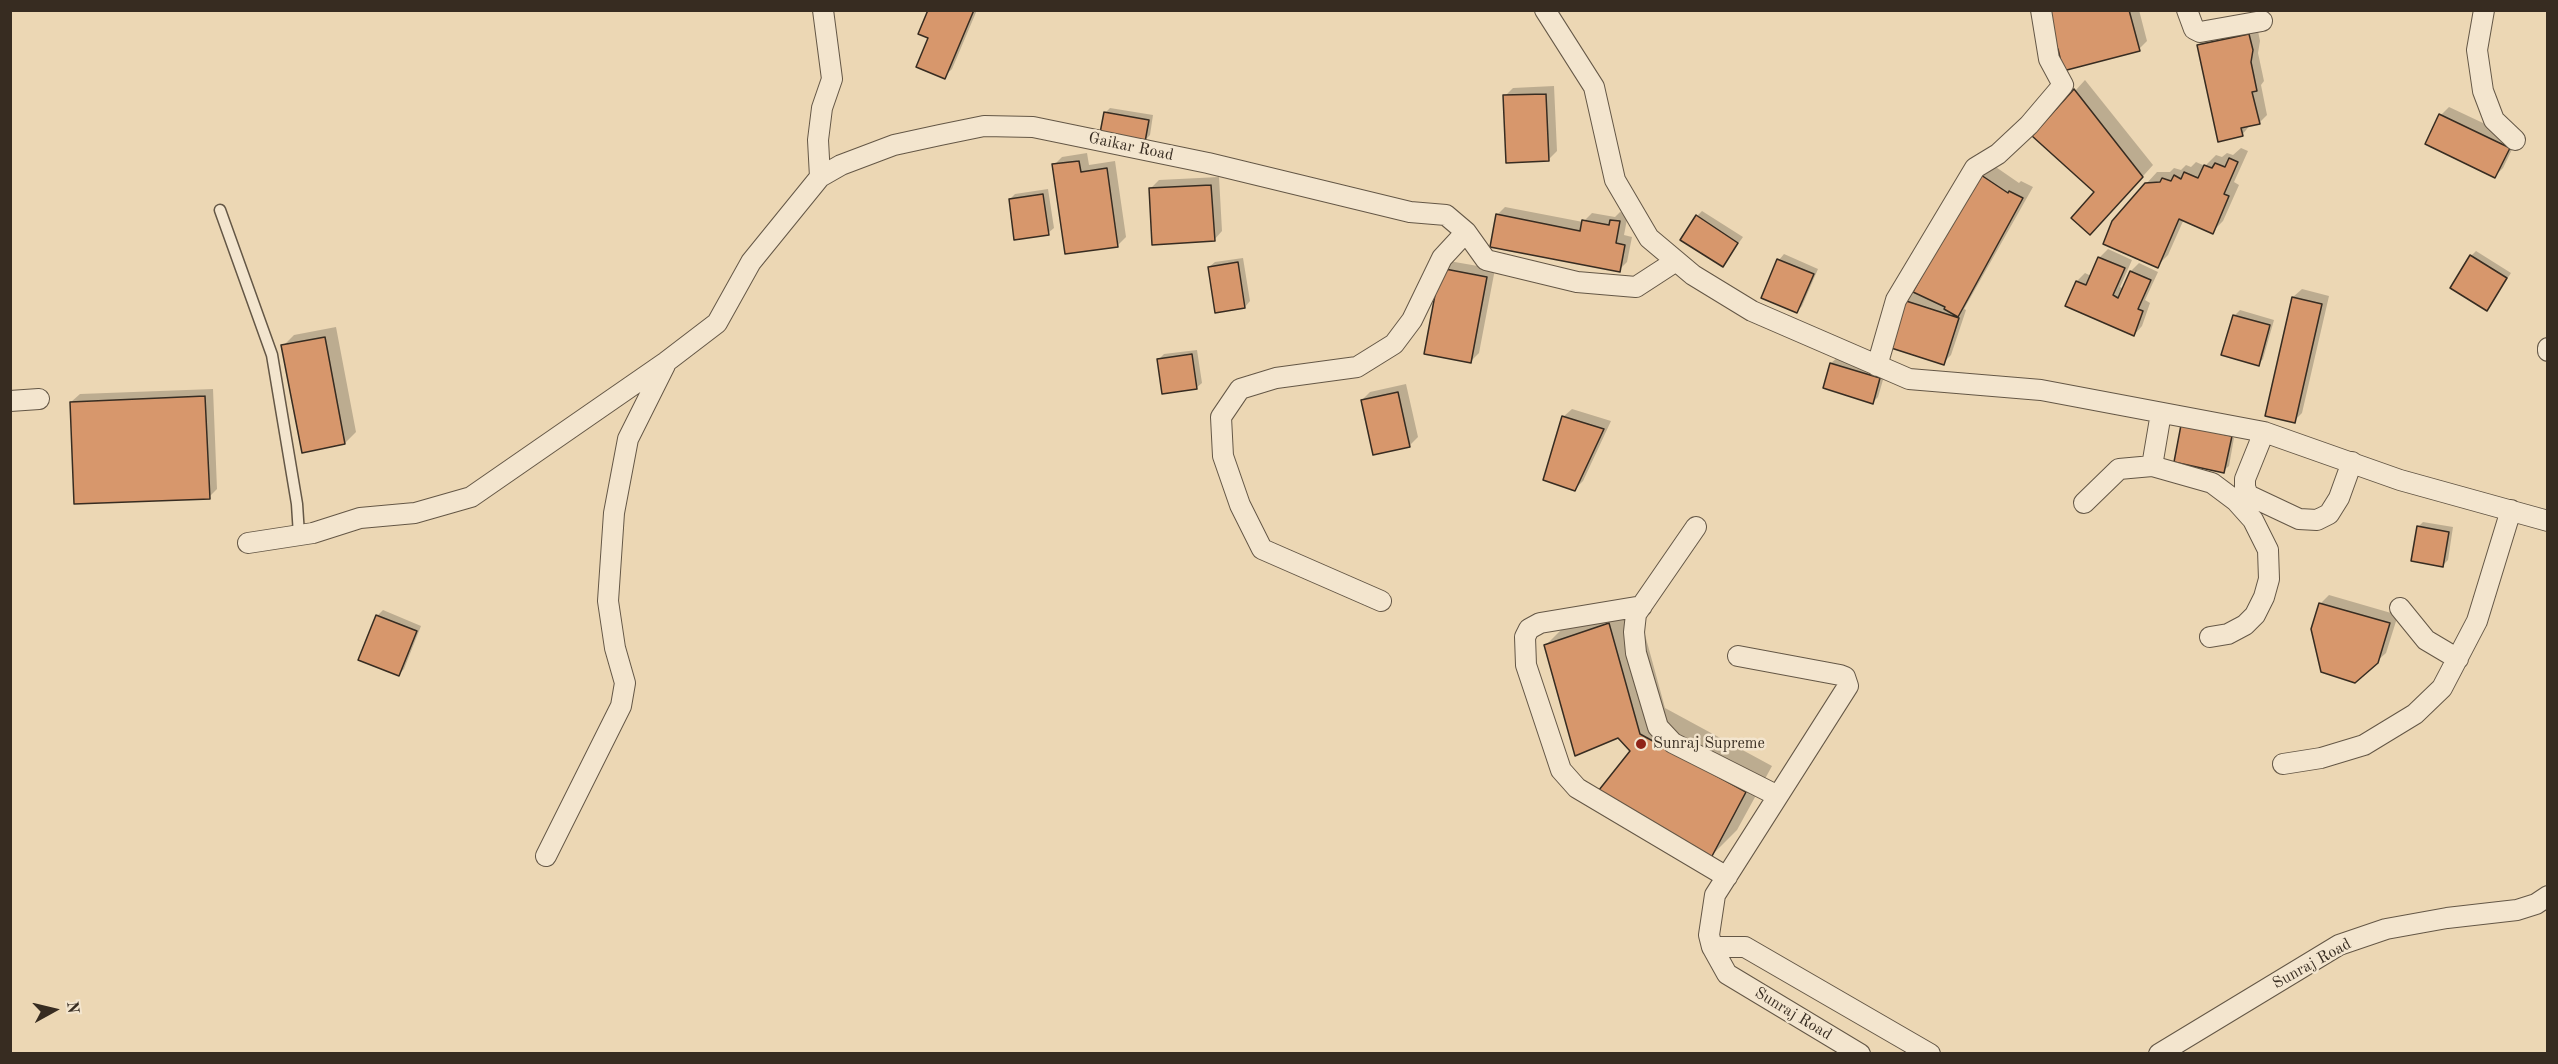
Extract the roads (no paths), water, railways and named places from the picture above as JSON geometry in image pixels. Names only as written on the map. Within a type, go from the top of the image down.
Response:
[{"type":"street","points":[[248,543],[299,535],[360,518],[415,513],[471,497],[666,362],[717,323],[752,262],[820,177],[818,140],[822,108],[832,79],[822,10]]},
{"type":"street","points":[[1545,10],[1594,87],[1615,180],[1649,238],[1693,275],[1752,311],[1909,379],[2041,390],[2264,432],[2400,480],[2547,521]]},
{"type":"street","points":[[1877,366],[1896,300],[1975,168],[1998,154],[2030,125],[2063,85],[2049,59],[2041,10]]},
{"type":"street","points":[[2187,10],[2194,29],[2200,32],[2262,21]]},
{"type":"street","points":[[2484,10],[2477,50],[2483,91],[2494,120],[2515,141]]},
{"type":"street","name":"Gaikar Road","points":[[820,177],[841,165],[894,145],[984,126],[1033,127],[1208,164],[1410,212],[1446,215],[1466,232]]},
{"type":"street","points":[[1381,601],[1262,549],[1240,506],[1223,456],[1221,417],[1240,389],[1276,378],[1357,367],[1394,344],[1412,320],[1442,258],[1466,232],[1486,260],[1578,282],[1636,287],[1676,261]]},
{"type":"street","points":[[546,856],[621,706],[625,682],[615,648],[608,601],[614,513],[628,439],[666,362]]},
{"type":"street","points":[[10,401],[39,399]]},
{"type":"street","points":[[2152,466],[2161,413]]},
{"type":"street","points":[[2264,432],[2245,479],[2248,495],[2299,519],[2317,520],[2329,514],[2339,498],[2352,462]]},
{"type":"street","points":[[2084,503],[2119,469],[2152,466],[2212,483],[2236,501],[2253,520],[2268,550],[2269,579],[2265,597],[2255,615],[2245,625],[2228,634],[2210,637]]},
{"type":"street","points":[[2283,765],[2332,755],[2364,745],[2393,730],[2415,714],[2442,688],[2477,621],[2511,510]]},
{"type":"street","points":[[1696,527],[1636,614],[1634,632],[1636,653],[1659,727],[1665,737],[1778,796]]},
{"type":"street","points":[[1642,606],[1540,622],[1529,629],[1525,637],[1526,665],[1561,770],[1577,788],[1727,877]]},
{"type":"street","points":[[2400,608],[2426,640],[2458,659]]},
{"type":"street","points":[[1738,656],[1840,675],[1848,681],[1848,686],[1715,895],[1709,935],[1712,947],[1745,947],[1928,1053]]},
{"type":"street","name":"Sunraj Road","points":[[2159,1053],[2339,945],[2386,929],[2517,910],[2547,896]]},
{"type":"street","name":"Sunraj Road","points":[[1712,947],[1727,974],[1860,1053]]},
{"type":"lane","points":[[220,210],[272,355],[297,504],[299,535]]},
{"type":"place","name":"Sunraj Supreme","points":[[1641,744]]}]
